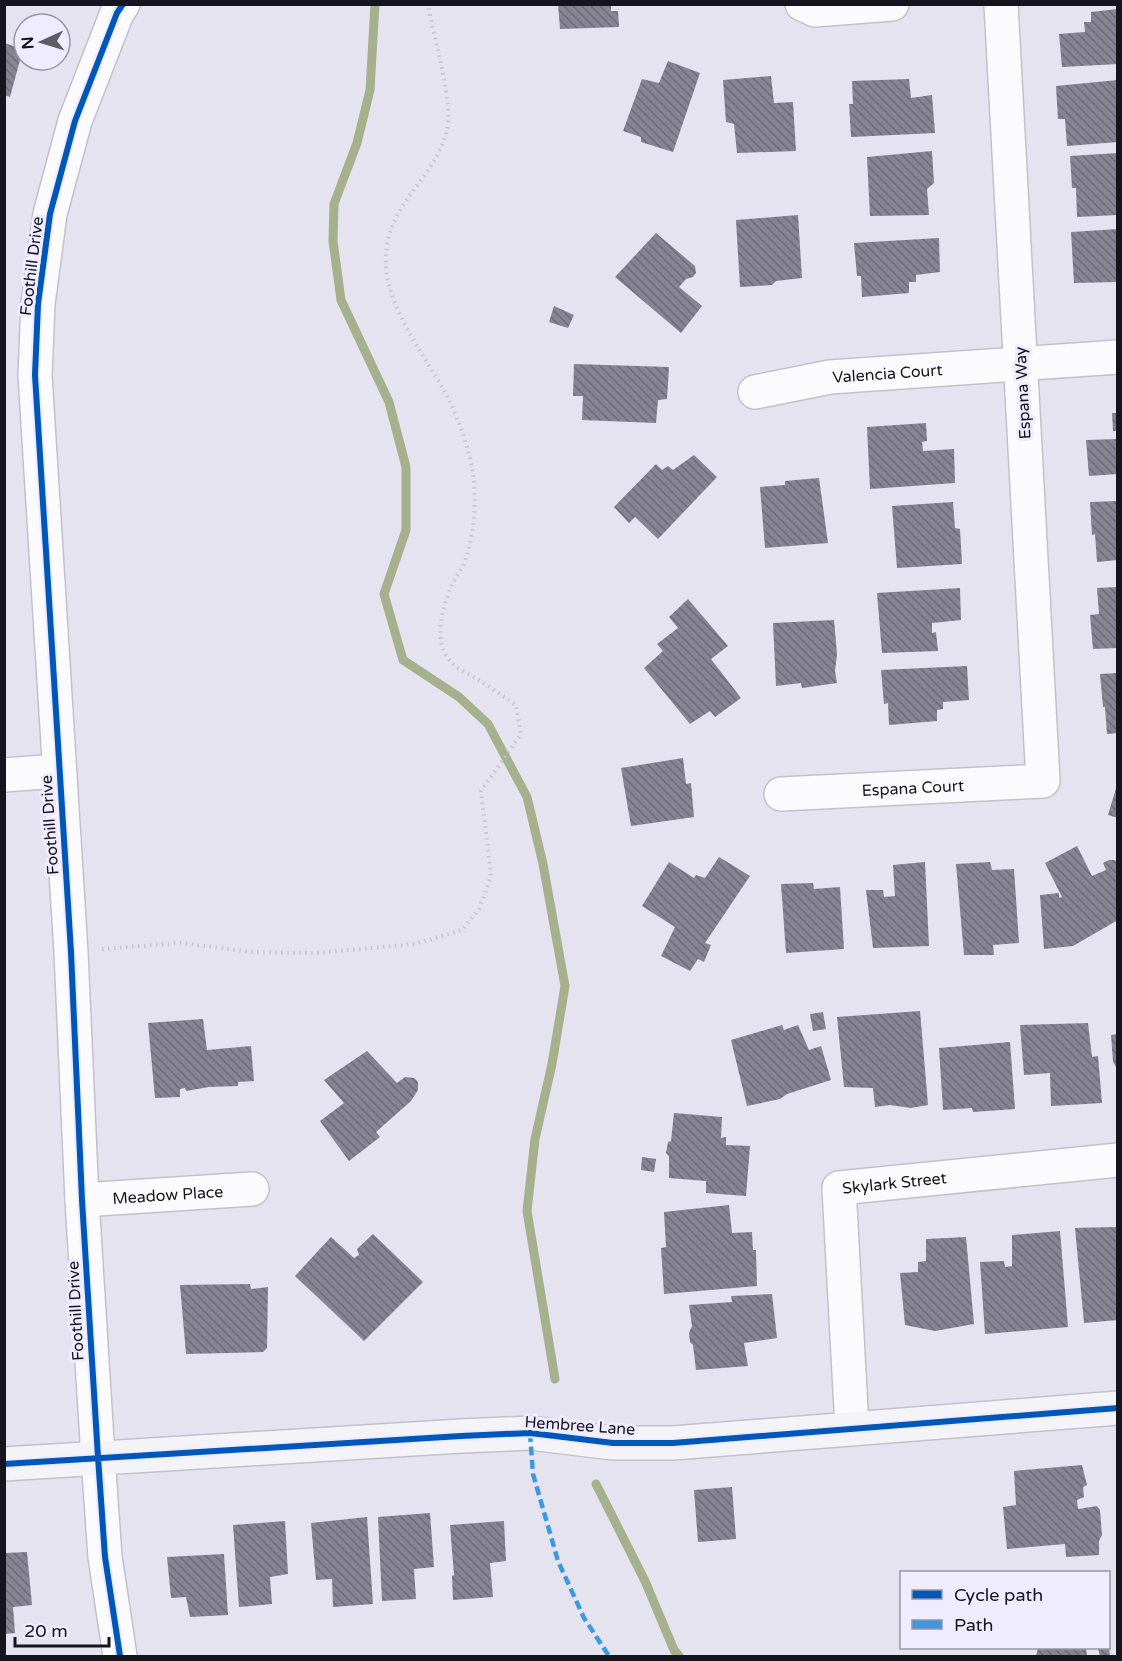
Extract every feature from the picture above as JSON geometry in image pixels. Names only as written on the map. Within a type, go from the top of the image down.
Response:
[{"type":"street","points":[[802,4],[815,10],[892,4]]},
{"type":"street","name":"Espana Way","points":[[1001,4],[1043,782]]},
{"type":"street","name":"Foothill Drive","points":[[113,7],[72,133],[50,214],[39,304],[35,375],[71,952],[82,1200],[98,1457],[105,1557],[120,1656]]},
{"type":"street","name":"Valencia Court","points":[[755,392],[830,377],[1118,357]]},
{"type":"street","points":[[4,775],[58,771]]},
{"type":"street","name":"Espana Court","points":[[781,794],[1043,782]]},
{"type":"street","name":"Skylark Street","points":[[852,1428],[839,1188],[1118,1161]]},
{"type":"street","name":"Meadow Place","points":[[82,1200],[252,1189]]},
{"type":"street","name":"Hembree Lane","points":[[4,1464],[530,1433],[614,1443],[674,1443],[1118,1408]]},
{"type":"path","points":[[71,952],[181,943],[252,952],[317,953],[415,944],[462,930],[479,909],[491,876],[481,791],[521,735],[516,705],[454,665],[441,645],[440,624],[450,588],[465,561],[474,520],[473,476],[464,437],[448,399],[394,303],[386,274],[386,254],[392,221],[436,158],[447,133],[449,112],[428,4]]},
{"type":"building","points":[[558,4],[611,4],[611,11],[618,11],[619,27],[560,29]]},
{"type":"building","points":[[1118,9],[1118,64],[1062,67],[1059,34],[1085,32],[1084,22],[1091,22],[1091,12]]},
{"type":"building","points":[[4,43],[12,46],[12,72],[17,72],[10,97],[4,95]]},
{"type":"building","points":[[668,61],[700,73],[673,152],[641,142],[641,137],[623,131],[642,79],[659,83]]},
{"type":"building","points":[[771,76],[774,103],[793,102],[796,151],[737,153],[734,124],[726,122],[723,80]]},
{"type":"building","points":[[909,79],[911,98],[932,95],[935,133],[851,137],[849,104],[853,104],[852,81]]},
{"type":"building","points":[[1118,80],[1118,142],[1067,146],[1065,119],[1058,119],[1056,86]]},
{"type":"building","points":[[932,151],[934,183],[927,189],[929,215],[870,216],[867,157]]},
{"type":"building","points":[[1118,153],[1118,215],[1077,217],[1076,188],[1072,188],[1070,156]]},
{"type":"building","points":[[798,215],[802,278],[776,281],[772,285],[740,287],[736,220]]},
{"type":"building","points":[[1118,229],[1118,282],[1074,283],[1071,232]]},
{"type":"building","points":[[656,233],[695,266],[696,273],[693,277],[686,279],[679,287],[702,306],[681,333],[615,277]]},
{"type":"building","points":[[939,238],[940,272],[916,275],[916,282],[909,282],[909,293],[862,297],[861,276],[857,276],[854,243]]},
{"type":"building","points":[[554,306],[574,315],[568,328],[549,322]]},
{"type":"building","points":[[574,364],[669,367],[667,399],[658,400],[656,423],[582,420],[583,396],[573,396]]},
{"type":"building","points":[[1112,413],[1118,413],[1118,431],[1113,431]]},
{"type":"building","points":[[926,423],[927,441],[922,442],[923,451],[954,449],[955,483],[870,489],[867,427]]},
{"type":"building","points":[[1118,439],[1118,474],[1089,476],[1086,440]]},
{"type":"building","points":[[694,455],[717,477],[658,539],[635,517],[629,523],[614,507],[656,464],[662,470],[668,466],[673,470]]},
{"type":"building","points":[[819,478],[828,543],[765,548],[760,487],[785,485],[785,481]]},
{"type":"building","points":[[1118,501],[1118,560],[1097,562],[1095,534],[1092,535],[1090,502]]},
{"type":"building","points":[[953,502],[955,528],[960,529],[962,564],[897,568],[892,506]]},
{"type":"building","points":[[1118,587],[1118,648],[1093,649],[1090,615],[1099,614],[1097,588]]},
{"type":"building","points":[[960,588],[961,620],[932,623],[932,633],[936,632],[938,651],[882,653],[877,593]]},
{"type":"building","points":[[688,599],[728,646],[711,659],[741,698],[715,717],[710,711],[690,724],[644,668],[663,651],[657,644],[678,628],[669,617]]},
{"type":"building","points":[[834,620],[837,683],[802,688],[801,683],[776,686],[773,623]]},
{"type":"building","points":[[967,666],[969,700],[943,702],[943,709],[937,710],[937,721],[889,725],[888,703],[884,704],[881,670]]},
{"type":"building","points":[[1118,673],[1118,733],[1107,734],[1100,674]]},
{"type":"building","points":[[683,758],[686,784],[691,783],[694,817],[631,826],[621,768]]},
{"type":"building","points":[[1118,786],[1118,818],[1108,815]]},
{"type":"building","points":[[1077,846],[1092,876],[1106,870],[1103,863],[1109,860],[1115,860],[1118,865],[1118,920],[1073,946],[1044,949],[1040,895],[1059,893],[1059,898],[1062,897],[1045,863]]},
{"type":"building","points":[[719,857],[750,876],[705,943],[711,945],[704,962],[698,959],[690,971],[661,956],[675,927],[642,906],[669,862],[694,878],[696,875],[705,878]]},
{"type":"building","points":[[925,862],[929,946],[873,948],[866,890],[883,890],[884,897],[895,896],[893,865]]},
{"type":"building","points":[[990,862],[992,870],[1014,869],[1019,943],[993,945],[994,955],[964,955],[956,864]]},
{"type":"building","points":[[813,883],[814,889],[840,887],[844,949],[786,953],[781,884]]},
{"type":"building","points":[[920,1011],[928,1105],[911,1108],[890,1105],[875,1107],[873,1088],[844,1087],[837,1017]]},
{"type":"building","points":[[823,1012],[826,1029],[813,1031],[810,1014]]},
{"type":"building","points":[[203,1019],[207,1050],[251,1046],[254,1081],[238,1082],[238,1086],[186,1091],[185,1088],[180,1089],[180,1097],[155,1098],[148,1023]]},
{"type":"building","points":[[1088,1023],[1092,1057],[1098,1056],[1102,1103],[1051,1106],[1050,1073],[1024,1075],[1020,1025]]},
{"type":"building","points":[[782,1025],[784,1030],[798,1025],[809,1050],[821,1046],[831,1080],[787,1094],[780,1099],[747,1106],[731,1040]]},
{"type":"building","points":[[1118,1034],[1118,1067],[1116,1067],[1113,1062],[1111,1035]]},
{"type":"building","points":[[1010,1042],[1015,1109],[973,1112],[972,1108],[943,1110],[939,1048]]},
{"type":"building","points":[[367,1051],[397,1083],[405,1077],[414,1078],[418,1082],[418,1090],[411,1101],[376,1132],[380,1137],[349,1161],[320,1121],[344,1103],[324,1080]]},
{"type":"building","points":[[674,1113],[722,1117],[721,1138],[726,1137],[726,1145],[750,1146],[746,1196],[706,1193],[706,1181],[669,1178],[669,1156],[666,1153],[668,1142],[671,1141]]},
{"type":"building","points":[[642,1157],[656,1159],[654,1172],[641,1170]]},
{"type":"building","points":[[729,1205],[732,1233],[752,1232],[753,1250],[756,1250],[757,1286],[664,1294],[661,1248],[666,1247],[664,1212]]},
{"type":"building","points":[[1118,1227],[1118,1320],[1084,1323],[1075,1228]]},
{"type":"building","points":[[1060,1231],[1068,1327],[985,1334],[980,1262],[1004,1261],[1005,1267],[1012,1266],[1012,1235]]},
{"type":"building","points":[[373,1234],[423,1282],[364,1341],[295,1276],[331,1237],[354,1258],[359,1255],[357,1249]]},
{"type":"building","points":[[966,1237],[974,1324],[935,1331],[905,1325],[900,1273],[918,1272],[918,1262],[926,1261],[926,1239]]},
{"type":"building","points":[[250,1284],[251,1289],[268,1287],[267,1348],[263,1352],[186,1354],[180,1285]]},
{"type":"building","points":[[772,1294],[777,1338],[744,1343],[748,1366],[696,1370],[689,1333],[692,1326],[689,1305],[732,1302],[731,1296]]},
{"type":"building","points":[[1082,1465],[1087,1485],[1083,1487],[1084,1497],[1077,1500],[1078,1509],[1097,1506],[1100,1510],[1102,1535],[1099,1541],[1099,1555],[1066,1557],[1065,1544],[1007,1549],[1003,1507],[1016,1505],[1014,1471]]},
{"type":"building","points":[[732,1487],[736,1539],[698,1542],[694,1490]]},
{"type":"building","points":[[430,1513],[434,1567],[414,1569],[416,1599],[382,1601],[378,1517]]},
{"type":"building","points":[[367,1517],[373,1604],[333,1607],[332,1579],[316,1580],[311,1523]]},
{"type":"building","points":[[285,1521],[288,1574],[270,1577],[272,1604],[239,1607],[233,1525]]},
{"type":"building","points":[[504,1521],[506,1561],[490,1563],[493,1597],[453,1600],[452,1576],[454,1575],[450,1525]]},
{"type":"building","points":[[27,1552],[32,1605],[13,1607],[15,1633],[5,1634],[5,1553]]},
{"type":"building","points":[[224,1554],[228,1615],[190,1617],[186,1597],[171,1598],[167,1557]]},
{"type":"building","points":[[1038,1649],[1086,1649],[1087,1656],[1036,1656]]},
{"type":"building","points":[[1098,1649],[1109,1649],[1110,1656],[1100,1656]]},
{"type":"waterway","points":[[375,4],[370,90],[357,143],[334,204],[333,241],[341,300],[389,402],[406,467],[406,530],[384,594],[403,660],[459,697],[488,724],[527,797],[543,864],[565,986],[552,1064],[535,1139],[527,1211],[555,1379]]},
{"type":"waterway","points":[[596,1484],[645,1581],[674,1650],[679,1656]]},
{"type":"marked path","points":[[530,1433],[533,1474],[558,1561],[584,1618],[609,1656]]},
{"type":"cycle path","points":[[120,1656],[105,1557],[98,1457],[82,1200],[71,952],[35,375],[38,304],[50,214],[75,121],[117,13],[123,4]]},
{"type":"cycle path","points":[[4,1464],[530,1433],[613,1443],[673,1443],[1118,1408]]}]
